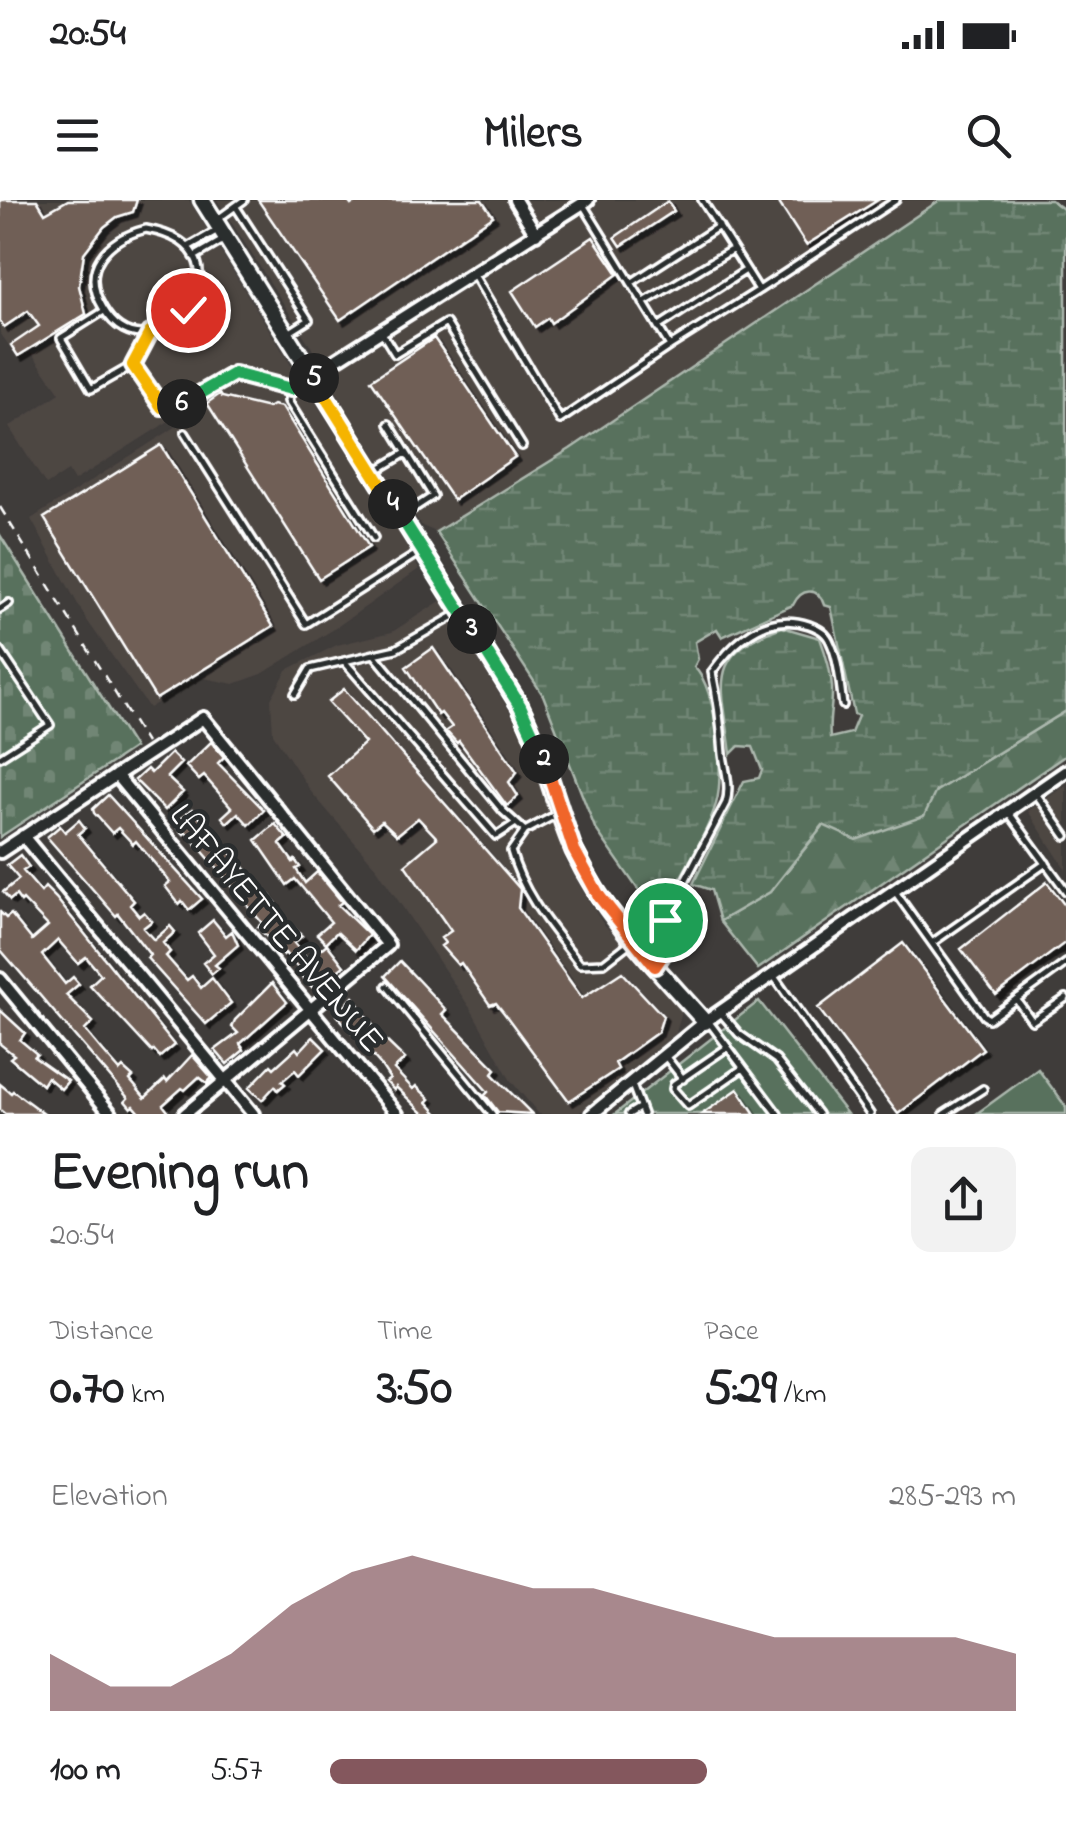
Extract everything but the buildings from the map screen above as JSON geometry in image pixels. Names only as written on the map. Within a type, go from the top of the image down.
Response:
[{"type":"street","points":[[202,200],[534,733],[560,813],[589,880],[632,940],[706,1021]]},
{"type":"street","points":[[515,200],[536,234]]},
{"type":"street","points":[[312,375],[585,202]]},
{"type":"street","points":[[0,852],[203,718],[388,945],[184,1114]]},
{"type":"street","points":[[592,1114],[706,1021],[1066,771]]},
{"type":"street","name":"LAFAYETTE AVENUE","points":[[116,775],[397,1114]]},
{"type":"street","points":[[23,836],[254,1114]]},
{"type":"street","points":[[0,979],[110,1114]]},
{"type":"lane","points":[[194,258],[244,200]]},
{"type":"lane","points":[[702,200],[759,290]]},
{"type":"lane","points":[[472,272],[560,420],[896,200]]},
{"type":"lane","points":[[585,202],[670,346]]},
{"type":"lane","points":[[236,207],[309,320],[286,334]]},
{"type":"lane","points":[[631,282],[719,226]]},
{"type":"lane","points":[[146,229],[169,233],[188,247],[194,258],[199,290],[188,310],[173,323],[150,333],[137,335],[118,326],[104,311],[95,292],[96,264],[106,249],[124,235],[146,229]]},
{"type":"lane","points":[[188,247],[220,229]]},
{"type":"lane","points":[[643,303],[733,249]]},
{"type":"lane","points":[[658,326],[746,270]]},
{"type":"lane","points":[[104,311],[60,338],[91,389],[133,365],[150,333]]},
{"type":"lane","points":[[381,331],[395,354],[446,323],[522,446]]},
{"type":"lane","points":[[133,365],[162,407],[185,404],[234,374],[291,389]]},
{"type":"lane","points":[[312,375],[291,389],[288,401],[374,538]]},
{"type":"lane","points":[[389,424],[433,496],[401,516]]},
{"type":"lane","points":[[186,433],[306,624],[423,550]]},
{"type":"lane","points":[[373,473],[406,453]]},
{"type":"lane","points":[[0,609],[9,603]]},
{"type":"lane","points":[[295,694],[310,669],[396,650],[461,611]]},
{"type":"lane","points":[[655,966],[678,932],[665,920],[730,790],[723,722],[712,672],[744,636],[791,619],[822,629],[832,645],[843,705]]},
{"type":"lane","points":[[0,650],[50,725],[0,758]]},
{"type":"lane","points":[[374,654],[525,831]]},
{"type":"lane","points":[[344,661],[496,836],[516,823]]},
{"type":"lane","points":[[1035,792],[1066,836]]},
{"type":"lane","points":[[1008,811],[1066,891]]},
{"type":"lane","points":[[560,813],[525,831],[511,851],[524,889],[580,964],[604,963],[632,940]]},
{"type":"lane","points":[[932,943],[1046,863]]},
{"type":"lane","points":[[894,890],[989,1019],[1066,963]]},
{"type":"lane","points":[[773,975],[870,1114]]},
{"type":"lane","points":[[387,986],[492,1114]]},
{"type":"lane","points":[[1016,999],[1032,1022],[1066,998]]},
{"type":"lane","points":[[720,1012],[738,1034],[776,1060],[818,1114]]},
{"type":"lane","points":[[706,1021],[778,1114]]},
{"type":"lane","points":[[728,1047],[673,1086],[683,1104],[688,1106],[743,1068]]},
{"type":"lane","points":[[664,1055],[682,1079]]},
{"type":"lane","points":[[629,1114],[641,1111],[631,1083]]},
{"type":"lane","points":[[944,1114],[983,1089]]},
{"type":"path","points":[[0,506],[151,752]]},
{"type":"shaded area","points":[[0,200],[189,200],[393,521],[419,569],[262,674],[234,684],[199,677],[149,708],[86,619],[31,519],[196,414],[191,407],[74,481],[68,471],[46,485],[9,427],[60,393],[31,352],[18,358],[0,333]]},
{"type":"shaded area","points":[[217,200],[940,200],[570,449],[436,532],[422,526],[368,448],[310,345]]},
{"type":"shaded area","points":[[442,600],[519,726],[566,861],[580,886],[602,922],[683,1008],[676,1033],[578,1114],[539,1114],[511,1081],[472,1011],[375,866],[312,793],[273,734],[271,699],[287,670],[337,645],[392,632]]},
{"type":"shaded area","points":[[1066,785],[1066,870],[1028,811]]},
{"type":"green space","points":[[940,200],[1051,200],[1066,211],[1066,711],[936,791],[924,816],[856,840],[823,825],[770,892],[720,921],[711,890],[693,884],[744,781],[759,778],[762,770],[753,747],[739,746],[731,754],[723,691],[729,661],[757,638],[782,627],[820,638],[831,681],[830,738],[851,733],[858,716],[854,714],[831,607],[824,605],[814,592],[805,593],[793,605],[722,637],[717,629],[695,642],[698,659],[694,667],[708,693],[717,732],[720,773],[716,804],[670,897],[646,901],[595,828],[543,695],[436,532],[570,449]]},
{"type":"green space","points":[[0,535],[134,748],[0,837]]},
{"type":"green space","points":[[1066,711],[1066,755],[758,969],[720,921],[770,892],[824,825],[936,791]]},
{"type":"green space","points":[[759,1001],[847,1114],[615,1114]]},
{"type":"green space","points":[[1038,1069],[1066,1107],[1066,1114],[976,1114]]},
{"type":"route","points":[[188,310],[173,323],[150,333],[133,365],[162,407],[185,404],[234,374],[291,389],[312,375],[520,706],[534,733],[562,820],[589,880],[606,908],[655,966],[678,932],[665,920]]}]
